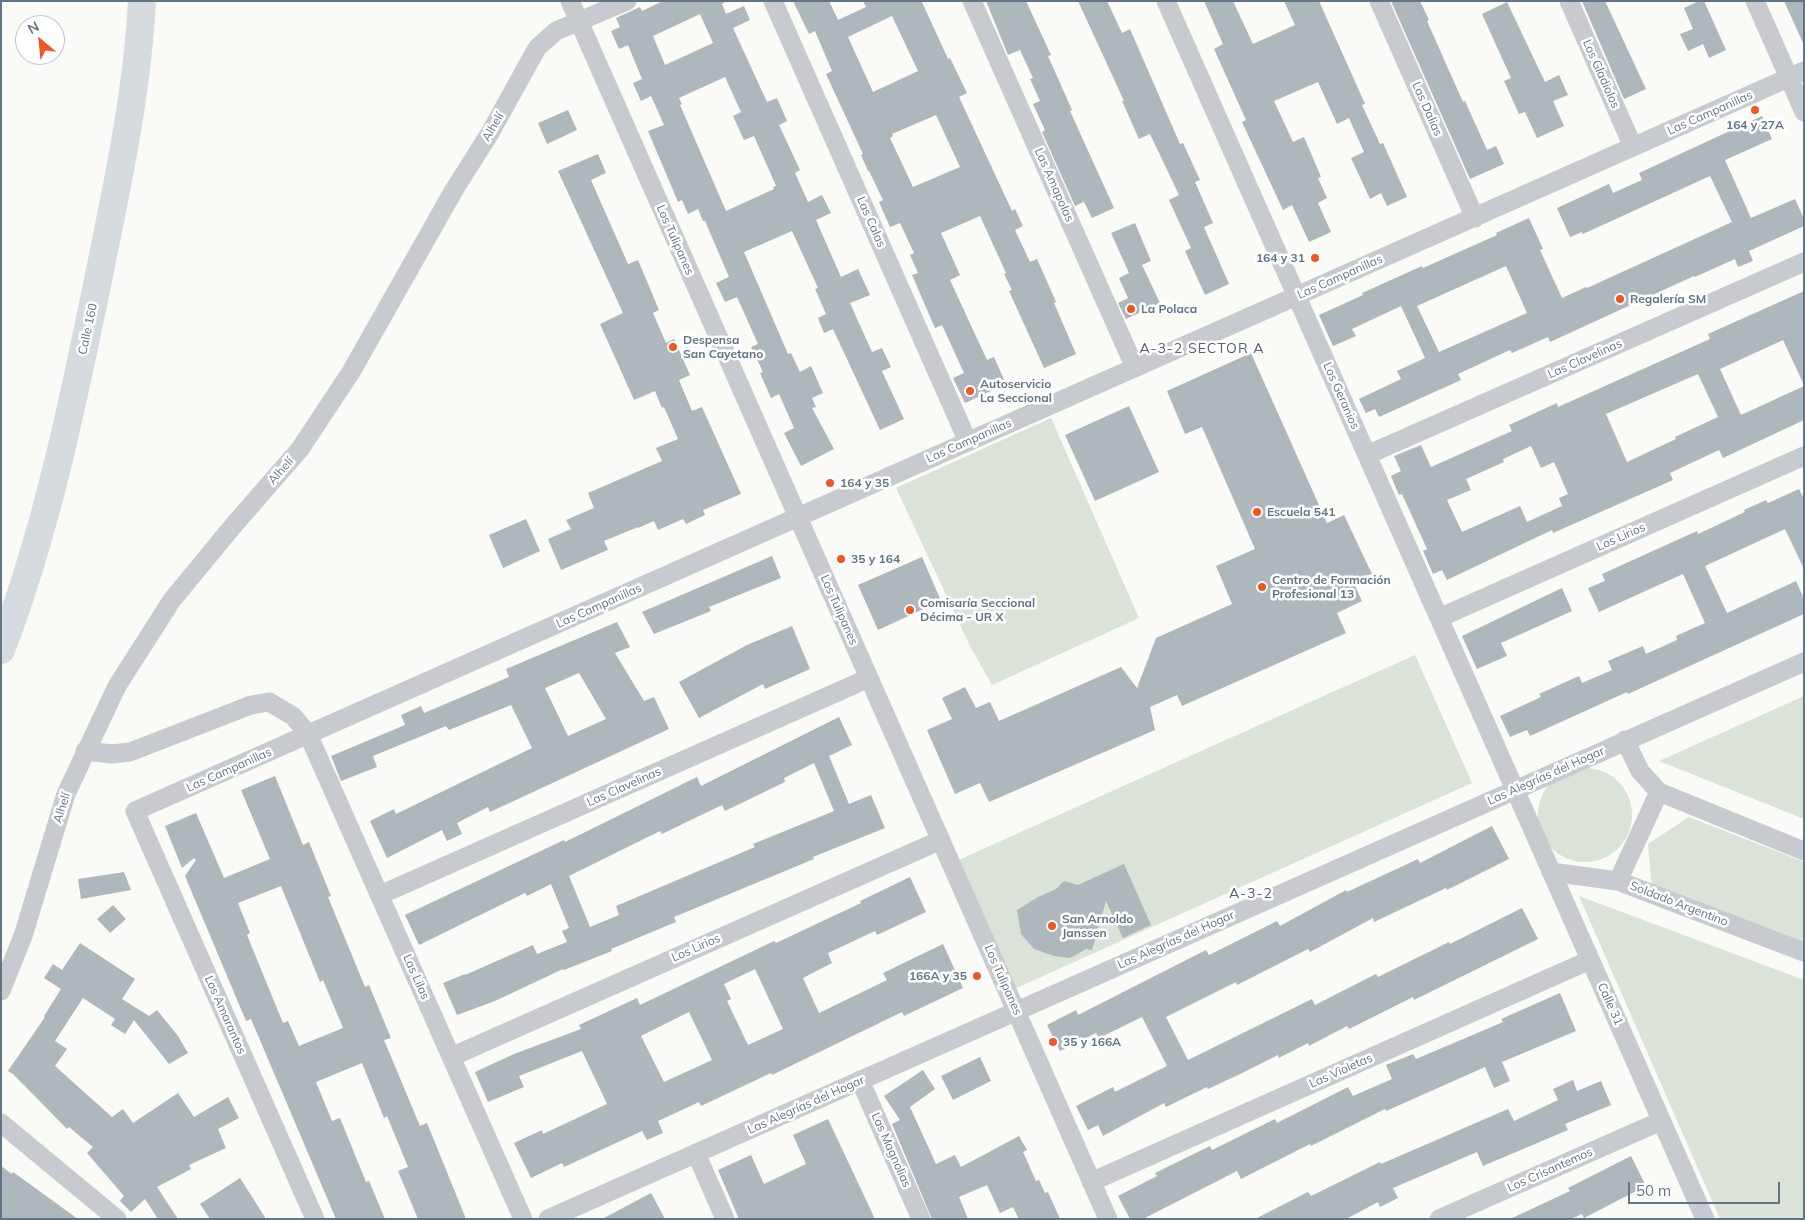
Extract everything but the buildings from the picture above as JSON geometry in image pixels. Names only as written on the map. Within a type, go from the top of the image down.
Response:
[{"type":"main road","name":"Calle 160","points":[[1,650],[18,605],[53,481],[89,324],[117,188],[140,46],[142,1]]},
{"type":"street","name":"Los Tulipanes","points":[[570,1],[1108,1219]]},
{"type":"street","name":"Alhelí","points":[[1,991],[23,936],[66,794],[117,686],[172,600],[300,449],[351,372],[454,190],[490,133],[537,48],[556,31],[627,1]]},
{"type":"street","name":"Las Calas","points":[[774,1],[968,442]]},
{"type":"street","name":"Las Amapolas","points":[[972,1],[1135,368]]},
{"type":"street","name":"Los Geranios","points":[[1166,1],[1515,790]]},
{"type":"street","name":"Las Dalias","points":[[1379,1],[1475,218]]},
{"type":"street","name":"Los Gladiolos","points":[[1569,1],[1633,147]]},
{"type":"street","points":[[1755,1],[1796,75],[1804,112]]},
{"type":"street","name":"Las Campanillas","points":[[135,811],[1796,75]]},
{"type":"street","name":"Las Clavelinas","points":[[1367,456],[1804,262]]},
{"type":"street","name":"Los Lirios","points":[[1439,618],[1804,456]]},
{"type":"street","name":"Las Alegrías del Hogar","points":[[548,1219],[1804,662]]},
{"type":"street","name":"Las Clavelinas","points":[[380,895],[869,678]]},
{"type":"street","name":"Las Lilas","points":[[86,751],[112,754],[130,752],[251,705],[269,702],[293,716],[308,734],[523,1219]]},
{"type":"street","points":[[1626,740],[1640,771],[1659,792],[1804,851]]},
{"type":"street","name":"Calle 31","points":[[1515,790],[1705,1219]]},
{"type":"street","points":[[1618,881],[1659,792]]},
{"type":"street","name":"Los Amarantos","points":[[135,811],[315,1219]]},
{"type":"street","name":"Los Lirios","points":[[451,1057],[940,840]]},
{"type":"street","name":"Soldado Argentino","points":[[1551,872],[1618,881],[1804,952]]},
{"type":"street","name":"Las Violetas","points":[[1092,1182],[1590,960]]},
{"type":"street","name":"Las Magnolias","points":[[860,1080],[922,1219]]},
{"type":"street","name":"Los Crisantemos","points":[[1440,1219],[1661,1120]]},
{"type":"street","points":[[1,1123],[117,1219]]},
{"type":"street","points":[[696,1153],[725,1219]]},
{"type":"shaded area","points":[[1051,418],[1139,618],[992,685],[971,648],[896,488]]},
{"type":"shaded area","points":[[1415,655],[1472,783],[1012,990],[954,862]]},
{"type":"shaded area","points":[[1804,696],[1804,819],[1659,761]]},
{"type":"shaded area","points":[[1585,768],[1603,772],[1618,782],[1628,797],[1632,815],[1628,833],[1618,848],[1603,858],[1585,862],[1567,858],[1552,848],[1542,833],[1538,815],[1542,797],[1552,782],[1567,772]]},
{"type":"shaded area","points":[[1689,817],[1804,862],[1804,945],[1652,889],[1648,844]]},
{"type":"shaded area","points":[[1579,896],[1804,980],[1804,1219],[1720,1219]]},
{"type":"place","name":"164 y 27A","points":[[1755,110]]},
{"type":"place","name":"164 y 31","points":[[1315,258]]},
{"type":"place","name":"Regalería SM","points":[[1620,299]]},
{"type":"place","name":"La Polaca","points":[[1131,309]]},
{"type":"place","name":"Despensa San Cayetano","points":[[673,347]]},
{"type":"place","name":"Autoservicio La Seccional","points":[[970,391]]},
{"type":"place","name":"164 y 35","points":[[830,483]]},
{"type":"place","name":"Escuela 541","points":[[1257,512]]},
{"type":"place","name":"35 y 164","points":[[841,559]]},
{"type":"place","name":"Centro de Formación Profesional 13","points":[[1262,587]]},
{"type":"place","name":"Comisaría Seccional Décima - UR X","points":[[910,610]]},
{"type":"place","name":"San Arnoldo Janssen","points":[[1052,926]]},
{"type":"place","name":"166A y 35","points":[[977,976]]},
{"type":"place","name":"35 y 166A","points":[[1053,1042]]},
{"type":"district","name":"A-3-2 SECTOR A","points":[[1202,349]]},
{"type":"district","name":"A-3-2","points":[[1251,894]]}]
